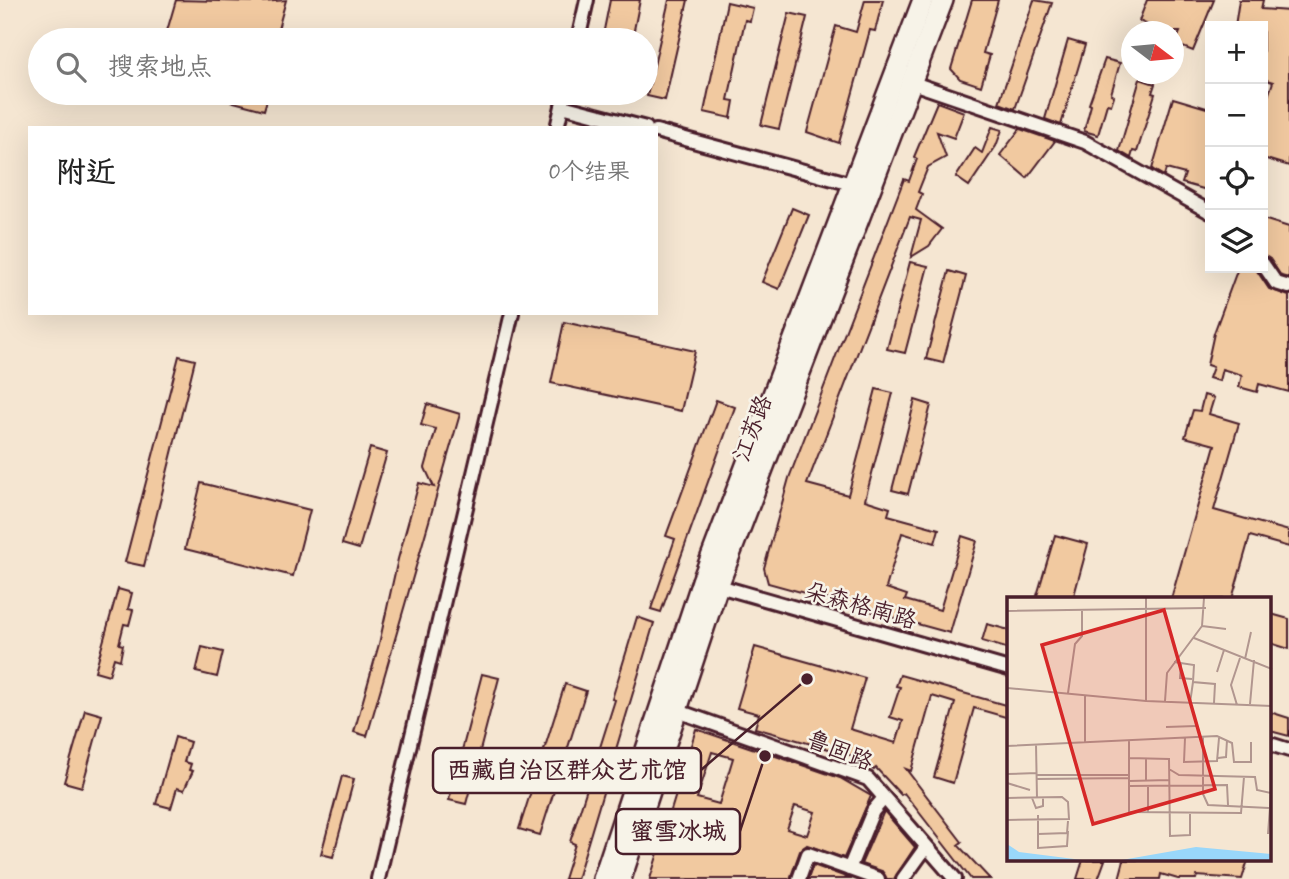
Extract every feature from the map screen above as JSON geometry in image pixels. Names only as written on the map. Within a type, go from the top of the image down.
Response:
[{"type":"highway","name":"江苏路","points":[[603,879],[710,583],[861,187],[923,0]]},
{"type":"highway","name":"江苏路","points":[[861,187],[910,82],[943,0]]},
{"type":"highway","name":"江苏路","points":[[626,877],[710,583]]},
{"type":"street","points":[[581,28],[587,0]]},
{"type":"street","points":[[910,82],[1085,142],[1206,210]]},
{"type":"street","points":[[557,126],[563,105]]},
{"type":"street","points":[[581,105],[640,126]]},
{"type":"street","points":[[658,132],[861,187]]},
{"type":"street","points":[[1268,271],[1276,283],[1289,287]]},
{"type":"street","points":[[378,879],[512,315]]},
{"type":"street","name":"朵森格南路","points":[[710,583],[1007,668]]},
{"type":"street","name":"鲁固路","points":[[675,710],[868,779],[955,879]]},
{"type":"street","points":[[1272,745],[1289,750]]},
{"type":"street","points":[[849,869],[873,811],[884,798]]},
{"type":"street","points":[[903,879],[926,847]]},
{"type":"street","points":[[799,879],[808,854],[878,879]]},
{"type":"building","points":[[176,0],[286,0],[278,28],[168,28]]},
{"type":"building","points":[[610,0],[640,0],[634,28],[604,28]]},
{"type":"building","points":[[669,0],[688,0],[665,100],[658,98],[658,48]]},
{"type":"building","points":[[865,0],[883,0],[875,31],[870,30],[839,143],[807,132],[836,26],[856,32]]},
{"type":"building","points":[[972,0],[998,0],[983,53],[990,55],[981,86],[960,79],[951,69]]},
{"type":"building","points":[[1034,0],[1052,3],[1015,109],[999,103]]},
{"type":"building","points":[[1147,0],[1214,0],[1193,51],[1184,48],[1184,21],[1139,21]]},
{"type":"building","points":[[1239,0],[1263,0],[1261,9],[1289,11],[1289,166],[1268,160],[1268,96],[1273,82],[1268,80],[1268,21],[1236,21]]},
{"type":"building","points":[[727,2],[753,8],[750,21],[745,20],[728,100],[734,101],[731,118],[704,112]]},
{"type":"building","points":[[789,13],[807,17],[779,129],[761,125]]},
{"type":"building","points":[[1068,40],[1085,45],[1061,125],[1045,119]]},
{"type":"building","points":[[1105,59],[1120,63],[1111,94],[1114,96],[1111,105],[1107,104],[1098,135],[1084,131],[1091,105],[1089,104]]},
{"type":"building","points":[[1139,84],[1155,84],[1152,93],[1155,94],[1137,152],[1133,151],[1131,158],[1119,151]]},
{"type":"building","points":[[1173,98],[1205,108],[1205,189],[1182,183],[1185,174],[1166,169],[1164,176],[1152,169]]},
{"type":"building","points":[[937,102],[964,112],[954,138],[937,132],[946,157],[928,167],[918,192],[922,194],[916,210],[942,229],[929,246],[911,257],[921,220],[910,217],[807,484],[848,495],[876,389],[893,393],[865,500],[890,508],[888,515],[939,529],[935,543],[902,533],[886,588],[907,595],[905,600],[940,610],[962,536],[977,541],[950,633],[768,583],[764,568],[789,478],[904,179],[909,181],[917,159],[914,157]]},
{"type":"building","points":[[245,105],[265,105],[264,110]]},
{"type":"building","points":[[992,127],[1002,130],[996,146],[969,186],[956,177],[975,148],[982,153]]},
{"type":"building","points":[[1020,129],[1055,141],[1027,178],[1000,155]]},
{"type":"building","points":[[792,208],[809,215],[779,289],[762,282]]},
{"type":"building","points":[[1268,221],[1289,227],[1289,278],[1281,276],[1270,259]]},
{"type":"building","points":[[910,262],[928,266],[905,353],[887,349]]},
{"type":"building","points":[[949,271],[966,276],[943,363],[926,359]]},
{"type":"building","points":[[1236,273],[1258,273],[1269,289],[1289,296],[1289,392],[1259,384],[1257,392],[1239,387],[1242,375],[1222,369],[1219,381],[1209,378],[1213,367],[1207,365],[1214,333]]},
{"type":"building","points":[[564,322],[695,351],[681,411],[551,383]]},
{"type":"building","points":[[179,356],[195,360],[144,566],[125,562]]},
{"type":"building","points":[[1204,395],[1214,398],[1209,414],[1239,423],[1214,510],[1289,531],[1289,547],[1250,536],[1233,597],[1172,597],[1215,445],[1185,437],[1193,410],[1200,411]]},
{"type":"building","points":[[716,400],[735,407],[661,612],[651,609],[675,539],[666,536]]},
{"type":"building","points":[[915,400],[931,405],[908,494],[892,490]]},
{"type":"building","points":[[427,404],[460,414],[367,736],[354,732],[379,644],[398,559],[419,483],[434,487],[425,468],[436,429],[421,425]]},
{"type":"building","points":[[370,448],[387,453],[359,549],[342,544]]},
{"type":"building","points":[[201,483],[310,510],[293,576],[185,549]]},
{"type":"building","points":[[1055,535],[1088,544],[1074,597],[1037,597]]},
{"type":"building","points":[[118,589],[132,593],[128,609],[133,610],[129,625],[124,624],[119,644],[123,645],[120,660],[114,658],[109,675],[95,671]]},
{"type":"building","points":[[1272,614],[1289,619],[1289,649],[1272,644]]},
{"type":"building","points":[[637,617],[654,623],[577,879],[564,879],[575,844],[570,842],[615,700],[612,699]]},
{"type":"building","points":[[987,624],[1007,629],[1007,648],[982,641]]},
{"type":"building","points":[[202,647],[223,652],[217,677],[196,672]]},
{"type":"building","points":[[755,647],[865,678],[850,729],[896,743],[903,721],[890,717],[900,687],[896,686],[900,675],[1007,705],[1007,717],[974,708],[953,783],[934,777],[955,703],[932,696],[911,771],[906,769],[962,842],[958,845],[990,879],[971,879],[904,793],[901,795],[876,768],[874,770],[863,764],[864,759],[755,728],[759,714],[737,708]]},
{"type":"building","points":[[482,674],[499,678],[466,804],[449,800]]},
{"type":"building","points":[[565,684],[586,691],[540,835],[519,829]]},
{"type":"building","points":[[85,710],[102,715],[82,787],[64,782]]},
{"type":"building","points":[[1272,713],[1289,718],[1289,736],[1272,732]]},
{"type":"building","points":[[696,729],[840,778],[871,796],[844,858],[807,845],[800,851],[790,879],[650,879]],"holes":[[[712,752],[733,758],[719,804],[697,798]],[[795,806],[815,812],[807,835],[787,829]]]},
{"type":"building","points":[[175,737],[190,742],[184,762],[191,764],[189,770],[193,771],[184,790],[177,788],[171,808],[156,804]]},
{"type":"building","points":[[342,776],[354,779],[333,857],[321,854]]},
{"type":"building","points":[[884,811],[915,847],[894,879],[887,879],[882,871],[861,864]]},
{"type":"building","points":[[1082,862],[1104,862],[1098,879],[1077,879]]},
{"type":"building","points":[[1123,862],[1247,862],[1242,879],[1197,876],[1196,879],[1178,879],[1161,874],[1160,879],[1119,879]]},
{"type":"building","points":[[813,865],[846,877],[852,879],[808,879]]},
{"type":"place","name":"西藏自治区群众艺术馆","points":[[807,679]]},
{"type":"place","name":"蜜雪冰城","points":[[765,756]]}]
